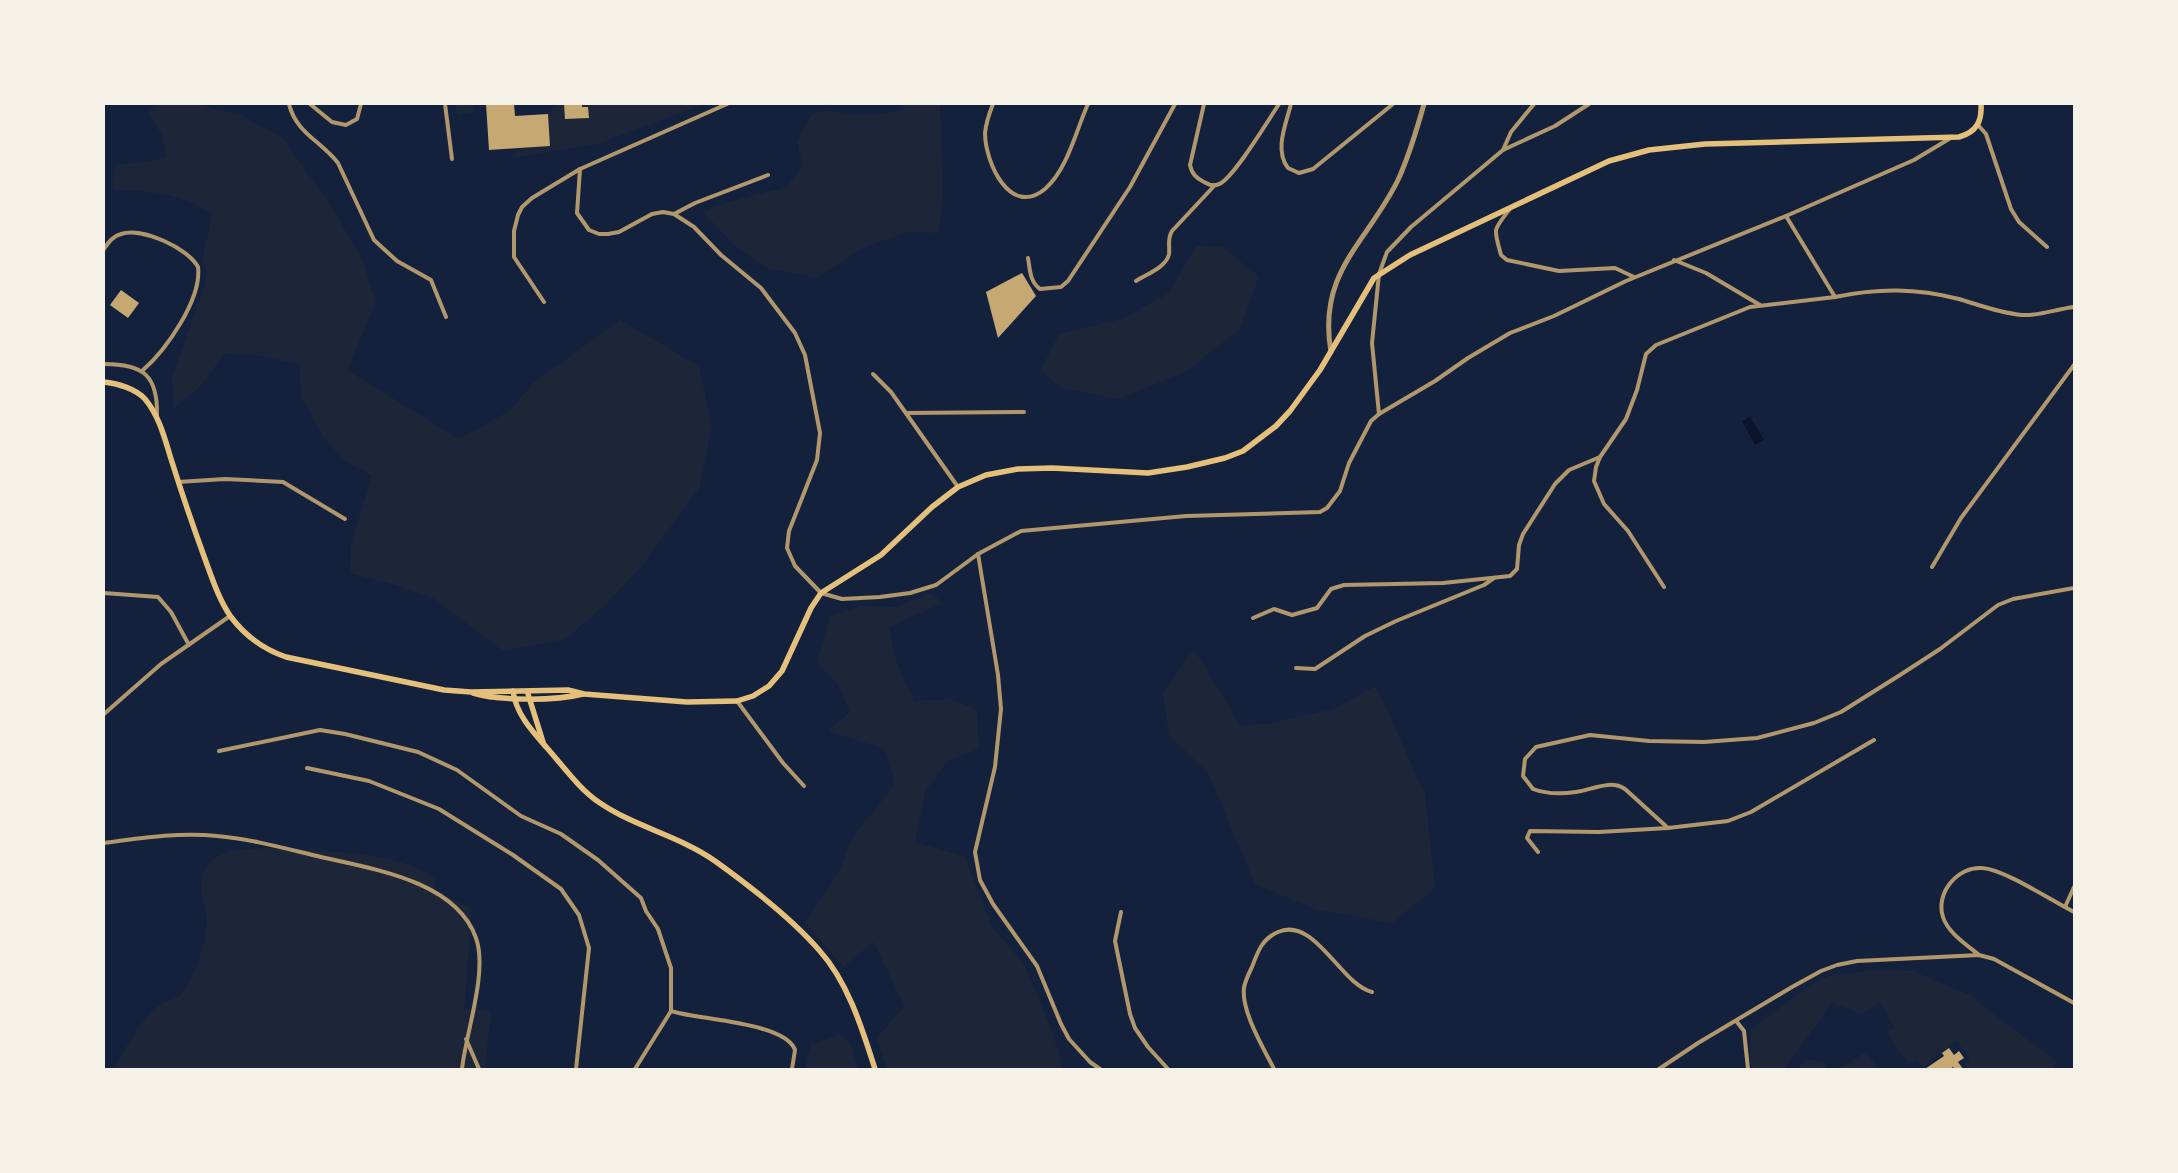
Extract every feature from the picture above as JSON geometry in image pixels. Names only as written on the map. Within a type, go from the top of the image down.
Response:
[{"type":"main road","points":[[104,382],[120,385],[144,398],[157,418],[207,566],[221,600],[230,616],[258,644],[286,657],[410,684],[471,692],[568,690],[584,694],[687,702],[737,701],[753,696],[768,686],[782,671],[811,608],[821,593],[880,554],[932,507],[958,487],[986,475],[1018,469],[1148,472],[1187,467],[1225,458],[1251,446],[1276,426],[1290,411],[1331,352],[1366,289],[1379,274],[1410,255],[1609,160],[1650,150],[1705,144],[1949,139],[1970,134],[1978,125],[1981,104]]},
{"type":"main road","points":[[513,690],[514,698],[532,733],[599,802],[714,860],[800,930],[827,959],[840,980],[860,1024],[875,1069]]},
{"type":"main road","points":[[527,690],[544,744]]},
{"type":"main road","points":[[471,692],[489,698],[567,698],[584,694]]},
{"type":"street","points":[[289,104],[296,124],[330,152],[338,163],[374,240],[397,261],[431,280],[446,317]]},
{"type":"street","points":[[310,104],[332,122],[346,125],[356,119],[361,104]]},
{"type":"street","points":[[445,104],[452,159]]},
{"type":"street","points":[[544,302],[514,256],[514,231],[518,215],[532,198],[580,169],[727,104]]},
{"type":"street","points":[[993,104],[987,119],[985,134],[990,160],[1002,185],[1010,192],[1026,197],[1035,195],[1044,189],[1060,168],[1088,104]]},
{"type":"street","points":[[1028,258],[1031,277],[1035,285],[1040,289],[1061,287],[1068,281],[1130,187],[1175,104]]},
{"type":"street","points":[[1204,104],[1190,166],[1192,172],[1200,180],[1215,186]]},
{"type":"street","points":[[1136,282],[1165,263],[1169,253],[1169,236],[1172,231],[1215,186],[1221,184],[1233,171],[1279,104]]},
{"type":"street","points":[[1291,104],[1283,136],[1282,153],[1288,168],[1299,173],[1313,169],[1393,104]]},
{"type":"street","points":[[1331,352],[1329,312],[1338,278],[1358,240],[1397,180],[1424,104]]},
{"type":"street","points":[[1503,150],[1511,132],[1534,104]]},
{"type":"street","points":[[1379,414],[1372,343],[1379,274],[1383,260],[1396,240],[1503,150],[1555,126],[1589,104]]},
{"type":"street","points":[[1978,125],[1986,134],[2011,209],[2019,222],[2046,247]]},
{"type":"street","points":[[580,169],[578,213],[589,230],[598,234],[619,232],[652,214],[663,212],[674,214],[694,227],[728,262],[761,288],[802,345],[818,413],[820,449],[789,531],[787,548],[795,566],[821,593],[842,599],[910,593],[936,585],[978,554],[1021,531],[1186,516],[1320,512],[1327,508],[1340,491],[1364,432],[1379,414],[1510,333],[1554,316],[1634,277],[1786,216],[1914,160],[1949,139]]},
{"type":"street","points":[[674,214],[710,197],[768,175]]},
{"type":"street","points":[[1510,208],[1498,222],[1495,231],[1501,255],[1507,260],[1559,271],[1615,268],[1634,277]]},
{"type":"street","points":[[1786,216],[1834,297]]},
{"type":"street","points":[[104,249],[114,237],[122,234],[140,234],[154,237],[180,250],[193,259],[198,267],[196,284],[184,317],[162,352],[143,370]]},
{"type":"street","points":[[1674,260],[1706,273],[1760,305]]},
{"type":"street","points":[[1664,587],[1628,531],[1604,504],[1594,481],[1600,457],[1626,419],[1637,390],[1646,354],[1650,349],[1727,315],[1760,305],[1834,297],[1869,290],[1901,289],[1930,292],[2021,315],[2041,314],[2074,307]]},
{"type":"street","points":[[104,364],[127,365],[143,370],[152,381],[157,418]]},
{"type":"street","points":[[1932,567],[1961,518],[2074,365]]},
{"type":"street","points":[[873,374],[891,392],[958,487]]},
{"type":"street","points":[[906,413],[1024,412]]},
{"type":"street","points":[[1253,618],[1274,609],[1292,615],[1317,608],[1330,588],[1344,585],[1444,583],[1510,576],[1517,569],[1519,545],[1523,534],[1563,474],[1575,466],[1600,457]]},
{"type":"street","points":[[178,482],[225,479],[283,482],[345,519]]},
{"type":"street","points":[[978,554],[998,675],[1001,709],[995,767],[975,852],[980,880],[993,904],[1028,950],[1069,1038],[1090,1062],[1100,1069]]},
{"type":"street","points":[[1296,668],[1315,669],[1365,636],[1396,620],[1484,585],[1496,577]]},
{"type":"street","points":[[1668,828],[1625,789],[1617,785],[1576,792],[1553,793],[1533,789],[1523,776],[1525,759],[1536,747],[1590,736],[1649,741],[1704,742],[1757,738],[1814,723],[1841,712],[1900,675],[1940,649],[1998,605],[2013,598],[2074,588]]},
{"type":"street","points":[[104,593],[158,597],[171,612],[189,645]]},
{"type":"street","points":[[104,714],[161,664],[230,616]]},
{"type":"street","points":[[737,701],[783,763],[804,786]]},
{"type":"street","points":[[220,751],[308,732],[325,731],[418,752],[457,770],[521,816],[561,834],[598,860],[641,898],[646,911],[658,929],[671,968],[670,1012],[636,1069]]},
{"type":"street","points":[[1538,852],[1527,838],[1530,831],[1598,832],[1668,828],[1728,820],[1751,812],[1874,740]]},
{"type":"street","points":[[308,768],[369,781],[438,809],[513,855],[561,889],[580,915],[589,948],[576,1069]]},
{"type":"street","points":[[104,843],[187,835],[225,837],[378,871],[409,881],[449,901],[464,915],[477,941],[480,962],[462,1069]]},
{"type":"street","points":[[1979,955],[1952,931],[1942,911],[1944,895],[1948,886],[1962,872],[1972,868],[1995,871],[2074,912]]},
{"type":"street","points":[[2065,907],[2074,887]]},
{"type":"street","points":[[1121,912],[1115,941],[1130,1014],[1135,1028],[1148,1047],[1168,1069]]},
{"type":"street","points":[[1274,1069],[1250,1022],[1244,989],[1260,946],[1271,935],[1286,929],[1300,931],[1331,956],[1362,990],[1372,992]]},
{"type":"street","points":[[1659,1069],[1698,1043],[1737,1022],[1820,971],[1858,961],[1979,955],[1994,960],[2074,1003]]},
{"type":"street","points":[[670,1012],[767,1030],[788,1038],[795,1050],[792,1069]]},
{"type":"street","points":[[1737,1022],[1744,1030],[1748,1069]]},
{"type":"street","points":[[466,1039],[479,1069]]},
{"type":"shaded area","points":[[156,104],[196,104],[241,115],[282,137],[333,209],[362,259],[376,302],[347,370],[459,439],[511,410],[533,383],[620,320],[699,366],[712,426],[699,488],[642,566],[607,603],[566,639],[503,651],[434,599],[395,585],[350,573],[351,544],[372,475],[346,462],[324,438],[302,399],[299,365],[257,355],[224,354],[201,386],[174,408],[172,377],[202,294],[207,274],[202,262],[212,215],[202,208],[179,198],[152,192],[114,190],[112,181],[116,165],[153,161],[166,157],[163,137],[148,112]]},
{"type":"shaded area","points":[[454,104],[475,104],[473,112],[458,115]]},
{"type":"shaded area","points":[[556,104],[564,104],[566,119],[589,118],[588,107],[582,107],[582,104],[705,104],[597,144],[512,158],[520,148],[550,146],[548,114]]},
{"type":"shaded area","points":[[905,104],[940,104],[943,196],[939,233],[908,232],[865,247],[816,278],[768,268],[734,245],[704,213],[714,206],[786,187],[803,166],[797,142],[812,114],[829,111],[851,115],[877,114],[903,110]]},
{"type":"shaded area","points":[[1196,246],[1221,247],[1259,276],[1240,329],[1187,371],[1119,399],[1061,388],[1041,370],[1059,334],[1122,319],[1169,293]]},
{"type":"shaded area","points":[[1750,417],[1764,440],[1755,445],[1742,421]]},
{"type":"shaded area","points":[[931,593],[943,603],[889,627],[896,661],[914,701],[951,699],[977,710],[979,749],[947,761],[925,792],[915,842],[965,857],[992,927],[1024,964],[1053,1033],[1062,1069],[887,1069],[877,1038],[904,1006],[874,942],[843,967],[805,922],[840,870],[850,841],[895,784],[885,749],[828,731],[850,712],[837,683],[817,663],[830,616],[861,606],[896,607]]},
{"type":"shaded area","points":[[1194,649],[1240,725],[1267,724],[1333,709],[1376,686],[1425,794],[1435,888],[1392,923],[1317,910],[1255,884],[1208,773],[1169,735],[1163,693]]},
{"type":"shaded area","points":[[274,848],[358,854],[400,862],[419,869],[435,879],[434,890],[472,909],[464,1009],[491,1011],[485,1069],[115,1069],[126,1047],[150,1013],[160,1005],[179,997],[194,972],[201,954],[207,926],[201,888],[203,875],[208,865],[216,858],[237,850]]},
{"type":"shaded area","points":[[1871,970],[1913,971],[1977,998],[1976,1001],[2057,1062],[2054,1067],[2055,1069],[1968,1069],[1964,1063],[1970,1059],[1957,1041],[1923,1068],[1917,1060],[1908,1063],[1886,1032],[1895,1027],[1879,1002],[1862,1014],[1832,1003],[1784,1069],[1751,1069],[1751,1029],[1811,985],[1829,976]]},
{"type":"shaded area","points":[[841,1035],[851,1044],[858,1069],[805,1069],[811,1044]]},
{"type":"shaded area","points":[[1866,1052],[1879,1069],[1839,1069]]},
{"type":"shaded area","points":[[1806,1059],[1823,1062],[1829,1069],[1798,1069]]},
{"type":"building","points":[[486,104],[514,104],[515,116],[548,114],[550,146],[489,150]]},
{"type":"building","points":[[564,104],[582,104],[582,107],[588,107],[589,118],[565,119]]},
{"type":"building","points":[[1022,273],[1036,296],[998,338],[986,292]]},
{"type":"building","points":[[121,290],[139,303],[128,318],[110,305]]},
{"type":"building","points":[[1949,1048],[1954,1055],[1959,1051],[1964,1058],[1958,1062],[1963,1069],[1955,1069],[1953,1067],[1950,1069],[1925,1069],[1944,1056],[1942,1053]]}]
